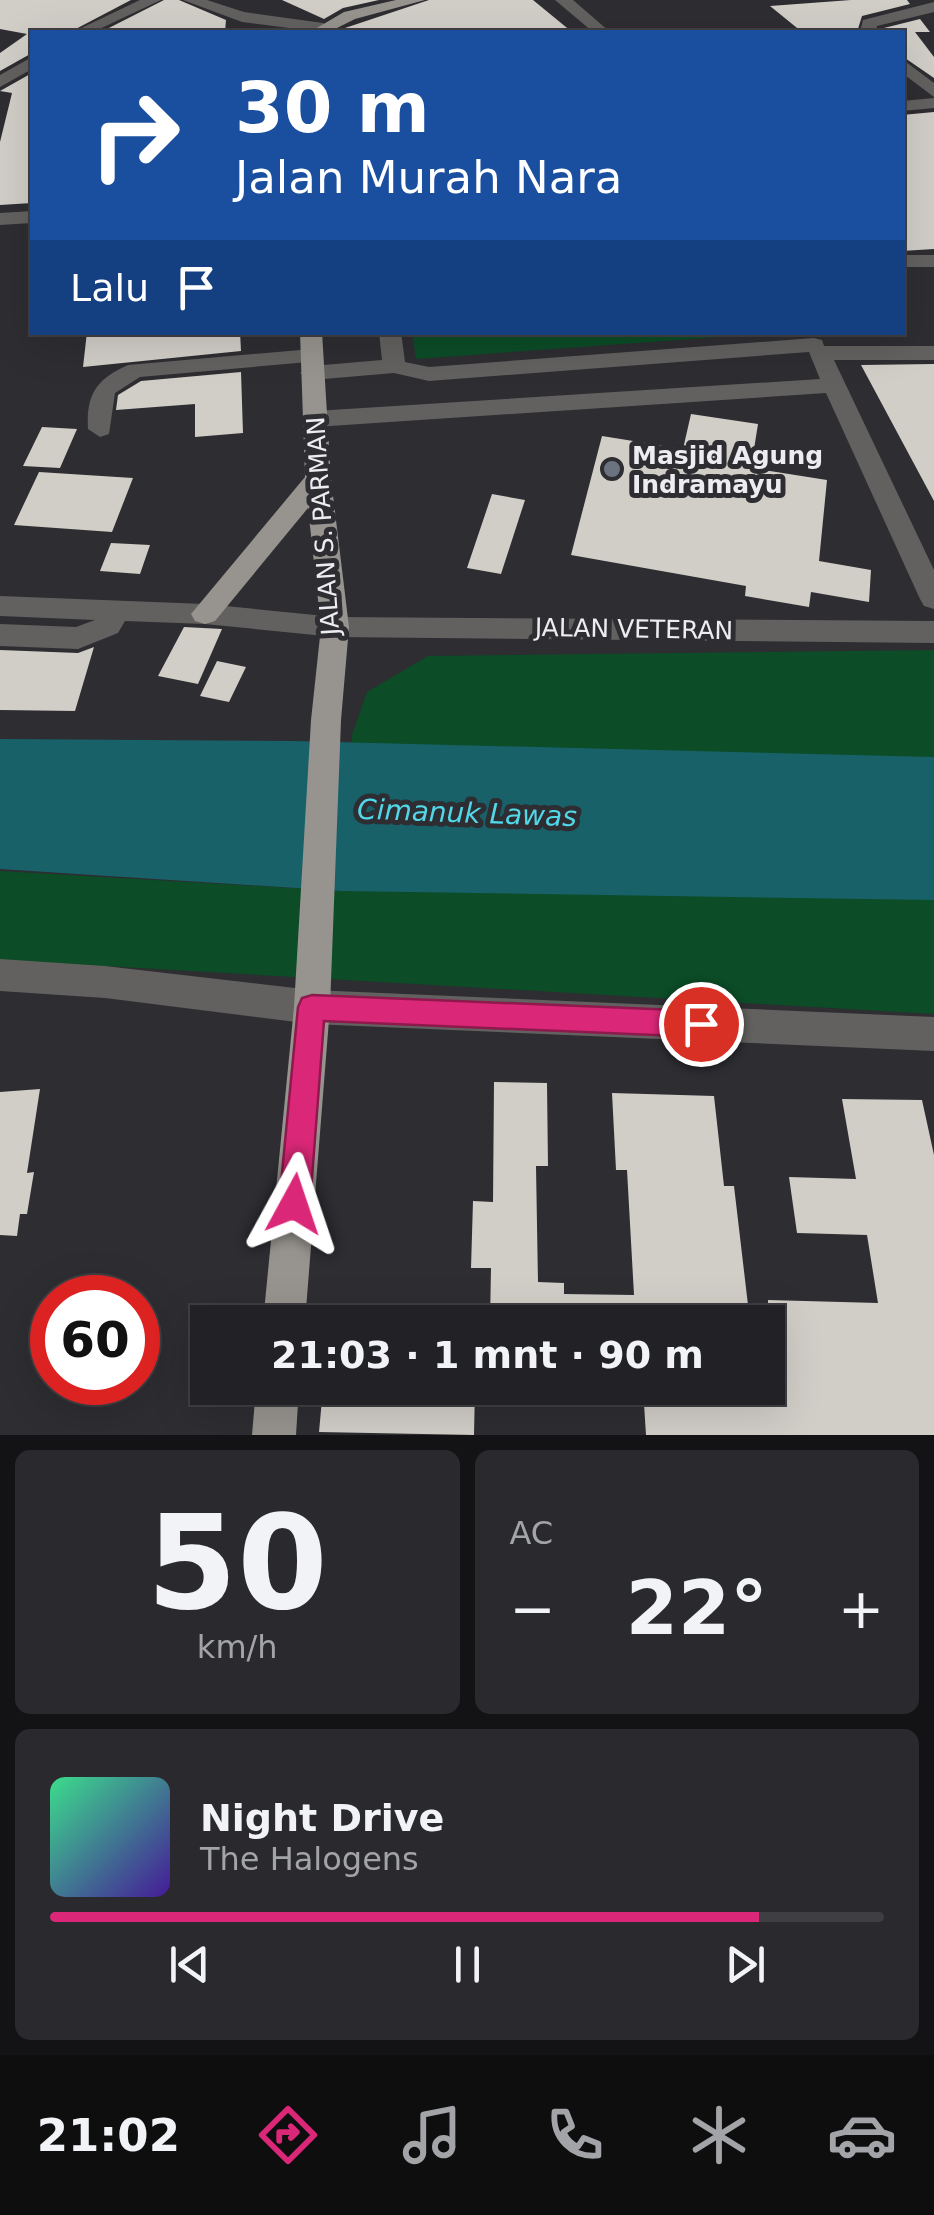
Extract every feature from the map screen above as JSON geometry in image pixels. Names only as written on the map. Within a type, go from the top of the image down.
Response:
[{"type":"main road","points":[[320,30],[350,15],[417,0]]},
{"type":"main road","name":"JALAN S. PARMAN","points":[[286,1305],[312,1007],[334,627],[318,479],[312,354]]},
{"type":"main road","points":[[206,614],[318,479]]},
{"type":"main road","points":[[274,1435],[277,1405]]},
{"type":"street","points":[[86,30],[153,0]]},
{"type":"street","points":[[191,0],[242,17],[320,30]]},
{"type":"street","points":[[563,0],[600,30]]},
{"type":"street","points":[[868,30],[869,23],[882,17],[934,7]]},
{"type":"street","points":[[0,82],[30,63]]},
{"type":"street","points":[[905,67],[934,92]]},
{"type":"street","points":[[905,106],[934,103]]},
{"type":"street","points":[[0,220],[30,216]]},
{"type":"street","points":[[905,261],[934,260]]},
{"type":"street","points":[[390,335],[394,366]]},
{"type":"street","points":[[900,335],[922,354]]},
{"type":"street","points":[[814,343],[934,600]]},
{"type":"street","points":[[100,430],[100,398],[110,380],[136,370],[312,354],[429,374],[814,343],[922,354]]},
{"type":"street","points":[[315,420],[834,385]]},
{"type":"street","name":"JALAN VETERAN","points":[[0,606],[117,608],[334,627],[934,632]]},
{"type":"street","points":[[0,635],[78,638],[108,626],[117,608]]},
{"type":"street","points":[[0,975],[104,982],[312,1007],[934,1034]]},
{"type":"green space","points":[[412,335],[748,335],[416,359]]},
{"type":"green space","points":[[934,650],[934,1014],[0,960],[0,871],[344,891],[352,735],[367,692],[428,656]]},
{"type":"water","name":"Cimanuk Lawas","points":[[0,739],[294,741],[934,757],[934,900],[342,891],[0,869]]},
{"type":"building","points":[[0,0],[131,0],[74,30],[30,30],[30,54],[0,71],[0,53],[27,34],[0,29]]},
{"type":"building","points":[[164,0],[179,0],[226,20],[225,30],[105,30]]},
{"type":"building","points":[[282,0],[379,0],[343,8],[324,19]]},
{"type":"building","points":[[429,0],[533,0],[570,30],[350,30],[345,28]]},
{"type":"building","points":[[851,0],[907,0],[910,4],[862,16],[858,30],[800,30],[770,6]]},
{"type":"building","points":[[920,19],[930,32],[915,32],[934,57],[934,78],[905,58],[905,30],[880,29]]},
{"type":"building","points":[[30,74],[30,203],[0,205],[0,142],[12,93],[0,91]]},
{"type":"building","points":[[934,112],[934,249],[905,251],[905,115]]},
{"type":"building","points":[[87,335],[240,335],[241,351],[83,367]]},
{"type":"building","points":[[934,364],[934,501],[861,365]]},
{"type":"building","points":[[241,372],[243,433],[195,437],[195,404],[116,410],[118,395],[141,381]]},
{"type":"building","points":[[691,414],[758,424],[751,468],[827,480],[819,561],[871,570],[869,602],[811,592],[809,607],[745,596],[746,586],[571,555],[602,436],[683,449]]},
{"type":"building","points":[[42,427],[77,429],[60,468],[23,466]]},
{"type":"building","points":[[39,472],[133,478],[112,532],[14,525]]},
{"type":"building","points":[[492,494],[525,500],[501,574],[467,568]]},
{"type":"building","points":[[111,543],[150,545],[140,574],[100,571]]},
{"type":"building","points":[[184,627],[222,629],[198,684],[158,676]]},
{"type":"building","points":[[94,647],[75,711],[0,710],[0,650],[78,653]]},
{"type":"building","points":[[217,661],[246,667],[229,702],[200,696]]},
{"type":"building","points":[[494,1082],[547,1083],[548,1166],[536,1166],[538,1282],[564,1283],[564,1294],[634,1295],[627,1170],[616,1170],[612,1093],[714,1096],[724,1186],[734,1186],[748,1305],[490,1305],[491,1268],[471,1268],[473,1201],[493,1202]]},
{"type":"building","points":[[40,1089],[27,1173],[34,1172],[27,1214],[20,1214],[17,1236],[0,1235],[0,1092]]},
{"type":"building","points":[[842,1099],[922,1100],[934,1155],[934,1435],[646,1435],[644,1405],[785,1405],[785,1305],[768,1305],[768,1300],[878,1303],[867,1235],[797,1233],[789,1177],[856,1179]]},
{"type":"building","points":[[321,1405],[475,1405],[474,1435],[319,1432]]},
{"type":"place","name":"Masjid Agung Indramayu","points":[[612,469]]},
{"type":"route","points":[[294,1204],[312,1007],[701,1024]]}]
